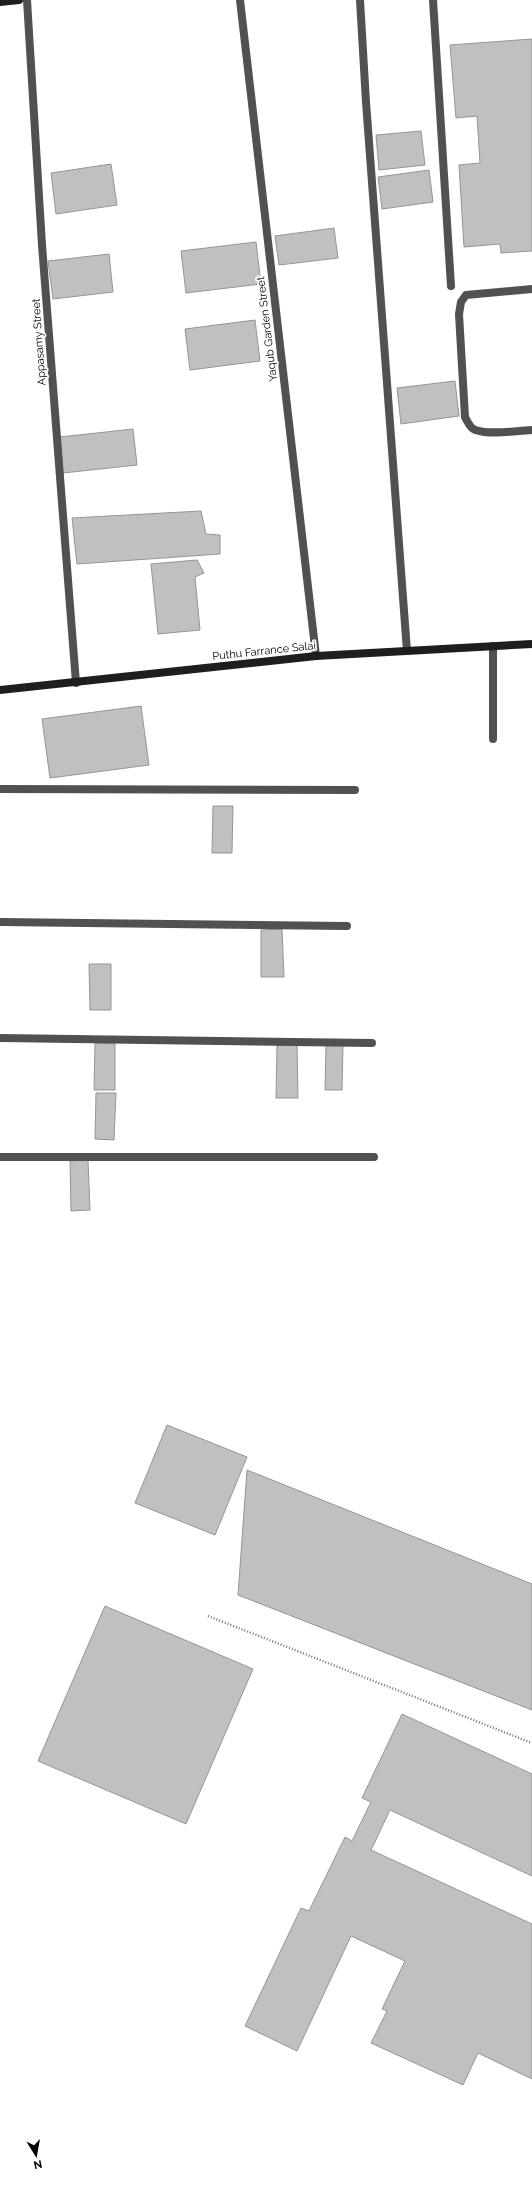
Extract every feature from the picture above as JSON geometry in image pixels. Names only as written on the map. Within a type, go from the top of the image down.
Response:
[{"type":"street","points":[[0,2],[19,0]]},
{"type":"street","name":"Appasamy Street","points":[[28,0],[42,245],[76,683]]},
{"type":"street","name":"Yaqub Garden Street","points":[[240,0],[316,656]]},
{"type":"street","points":[[360,0],[366,102],[407,651]]},
{"type":"street","points":[[433,0],[451,286]]},
{"type":"street","points":[[532,289],[466,295],[461,302],[459,314],[466,417],[469,425],[472,429],[483,432],[532,430]]},
{"type":"street","name":"Puthu Farrance Salai","points":[[0,690],[316,656],[532,644]]},
{"type":"street","points":[[493,646],[493,739]]},
{"type":"street","points":[[0,789],[355,790]]},
{"type":"street","points":[[0,922],[347,926]]},
{"type":"street","points":[[0,1038],[372,1043]]},
{"type":"street","points":[[0,1157],[374,1157]]},
{"type":"path","points":[[208,1616],[532,1743]]},
{"type":"building","points":[[532,39],[532,251],[501,253],[500,244],[464,247],[459,165],[480,163],[477,116],[456,118],[450,45]]},
{"type":"building","points":[[421,131],[425,165],[379,170],[376,135]]},
{"type":"building","points":[[111,164],[117,205],[56,214],[51,173]]},
{"type":"building","points":[[429,170],[433,202],[382,209],[378,177]]},
{"type":"building","points":[[334,228],[338,258],[279,265],[275,236]]},
{"type":"building","points":[[256,242],[261,284],[186,293],[181,251]]},
{"type":"building","points":[[109,254],[113,292],[53,299],[48,261]]},
{"type":"building","points":[[255,320],[260,361],[190,370],[185,329]]},
{"type":"building","points":[[455,381],[459,416],[401,424],[397,388]]},
{"type":"building","points":[[133,429],[137,465],[63,473],[60,437]]},
{"type":"building","points":[[201,511],[206,534],[220,535],[220,554],[77,564],[72,518]]},
{"type":"building","points":[[197,560],[204,573],[195,577],[200,630],[158,634],[151,564]]},
{"type":"building","points":[[141,706],[149,765],[50,778],[42,719]]},
{"type":"building","points":[[213,806],[233,806],[232,853],[212,853]]},
{"type":"building","points":[[282,929],[284,977],[261,977],[261,930]]},
{"type":"building","points":[[89,964],[111,964],[111,1010],[90,1010]]},
{"type":"building","points":[[95,1043],[115,1044],[115,1090],[94,1090]]},
{"type":"building","points":[[277,1045],[297,1045],[298,1098],[276,1098]]},
{"type":"building","points":[[326,1045],[343,1045],[342,1090],[325,1090]]},
{"type":"building","points":[[96,1093],[116,1093],[114,1140],[95,1139]]},
{"type":"building","points":[[88,1160],[90,1210],[71,1211],[70,1161]]},
{"type":"building","points":[[167,1425],[247,1457],[215,1535],[135,1503]]},
{"type":"building","points":[[247,1470],[532,1584],[532,1710],[238,1595]]},
{"type":"building","points":[[105,1606],[253,1669],[186,1824],[38,1761]]},
{"type":"building","points":[[402,1714],[532,1774],[532,1876],[390,1810],[371,1850],[532,1924],[532,2079],[478,2053],[463,2085],[371,2043],[387,2011],[382,2009],[405,1961],[351,1936],[297,2051],[245,2026],[301,1908],[309,1911],[345,1837],[352,1841],[371,1802],[362,1798]]}]
